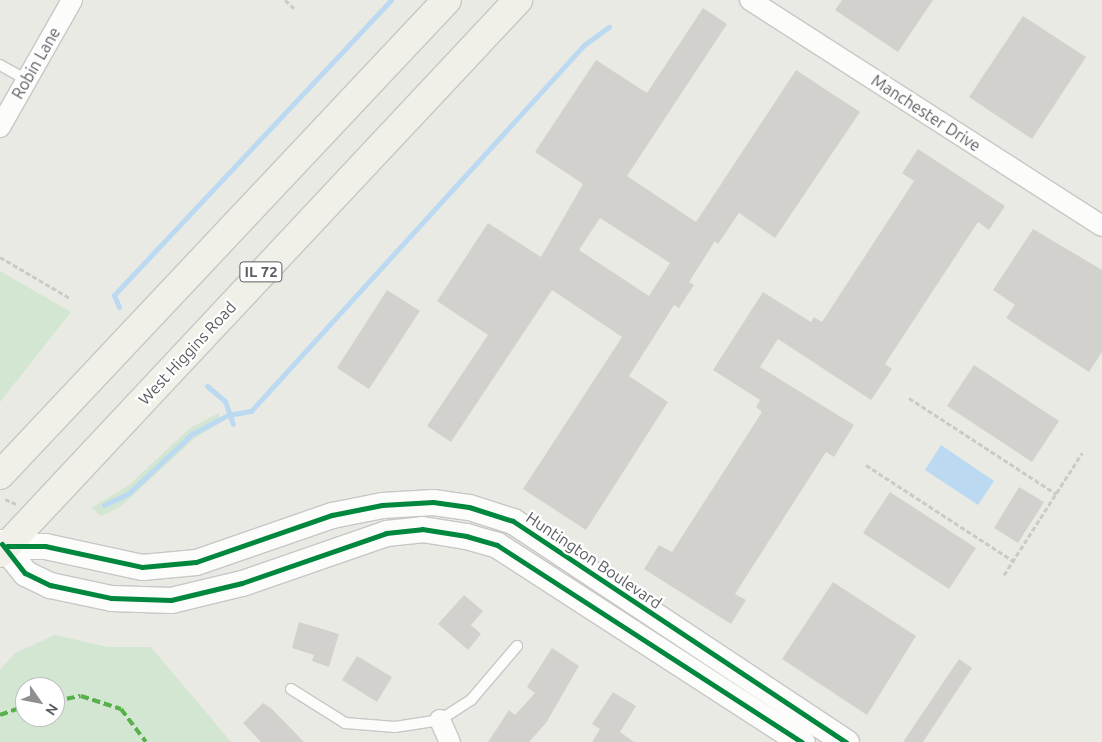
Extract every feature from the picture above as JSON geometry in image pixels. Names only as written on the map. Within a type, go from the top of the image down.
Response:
[{"type":"main road","points":[[0,475],[447,0]]},
{"type":"main road","name":"West Higgins Road","points":[[2,547],[518,0]]},
{"type":"street","name":"Robin Lane","points":[[2,118],[27,80],[72,0]]},
{"type":"street","name":"Manchester Drive","points":[[750,0],[1102,226]]},
{"type":"street","name":"Huntington Boulevard","points":[[2,547],[45,546],[142,567],[196,562],[332,515],[382,505],[433,502],[469,507],[512,521],[800,735]]},
{"type":"street","name":"Huntington Boulevard","points":[[2,547],[25,573],[50,585],[111,598],[171,600],[242,583],[386,533],[422,529],[466,536],[497,545],[800,735],[846,742]]},
{"type":"street","points":[[440,720],[450,742]]},
{"type":"lane","points":[[0,65],[27,80]]},
{"type":"lane","points":[[291,689],[346,723],[396,727],[440,720],[471,700],[517,646]]},
{"type":"path","points":[[285,0],[294,8]]},
{"type":"path","points":[[0,257],[70,298]]},
{"type":"path","points":[[909,398],[1056,494]]},
{"type":"path","points":[[1004,574],[1082,452]]},
{"type":"path","points":[[866,465],[1013,561]]},
{"type":"green space","points":[[0,271],[71,312],[0,402]]},
{"type":"green space","points":[[219,413],[220,423],[195,438],[120,507],[101,516],[91,508],[129,485],[190,428]]},
{"type":"green space","points":[[55,635],[108,647],[151,647],[231,742],[0,742],[0,670],[15,653]]},
{"type":"water","points":[[941,445],[994,481],[978,505],[925,470]]},
{"type":"building","points":[[842,0],[933,0],[898,52],[835,10]]},
{"type":"building","points":[[703,8],[727,24],[627,176],[696,222],[796,70],[860,112],[775,238],[739,213],[718,244],[715,241],[689,282],[694,285],[679,308],[674,305],[629,376],[668,402],[586,530],[523,489],[622,337],[552,290],[451,442],[427,426],[488,335],[437,301],[488,223],[541,257],[583,184],[535,152],[596,60],[647,93]],"holes":[[[600,218],[670,263],[649,296],[579,250]]]},
{"type":"building","points":[[1023,16],[1086,57],[1032,139],[969,97]]},
{"type":"building","points":[[918,149],[1005,206],[989,230],[978,222],[885,364],[892,369],[871,400],[778,339],[760,367],[854,425],[834,457],[826,452],[735,594],[746,600],[731,624],[644,569],[659,545],[672,552],[762,412],[756,407],[760,400],[713,370],[763,292],[811,322],[814,317],[822,322],[914,181],[902,173]]},
{"type":"building","points":[[1033,229],[1102,270],[1102,352],[1089,372],[1006,318],[1015,305],[993,290]]},
{"type":"building","points":[[387,290],[420,311],[369,389],[337,368]]},
{"type":"building","points":[[974,365],[1059,421],[1032,462],[947,406]]},
{"type":"building","points":[[1019,487],[1044,502],[1018,543],[994,528]]},
{"type":"building","points":[[890,492],[976,548],[949,589],[863,533]]},
{"type":"building","points":[[833,582],[916,636],[867,715],[782,659]]},
{"type":"building","points":[[464,595],[483,611],[471,625],[481,634],[468,650],[438,624]]},
{"type":"building","points":[[299,622],[339,634],[329,667],[312,661],[314,655],[292,648]]},
{"type":"building","points":[[552,648],[579,666],[546,723],[529,742],[488,742],[509,710],[515,715],[535,693],[527,687]]},
{"type":"building","points":[[357,656],[392,677],[377,702],[342,680]]},
{"type":"building","points":[[959,659],[972,668],[923,742],[903,742]]},
{"type":"building","points":[[613,692],[636,706],[620,732],[634,742],[592,742],[600,729],[592,724]]},
{"type":"building","points":[[263,703],[272,709],[304,742],[261,742],[243,723]]},
{"type":"waterway","points":[[119,307],[114,295],[391,0]]},
{"type":"waterway","points":[[104,505],[128,494],[192,434],[228,415],[251,411],[584,45],[609,27]]},
{"type":"waterway","points":[[207,386],[225,401],[233,424]]},
{"type":"marked path","points":[[65,699],[81,696],[121,709],[146,742]]},
{"type":"marked path","points":[[0,715],[15,710]]},
{"type":"cycle path","points":[[7,546],[45,546],[142,567],[196,562],[332,515],[382,505],[433,502],[469,507],[513,521],[846,742]]},
{"type":"cycle path","points":[[2,544],[25,573],[50,585],[111,598],[171,600],[242,583],[386,533],[422,529],[466,536],[497,545],[802,742]]}]
